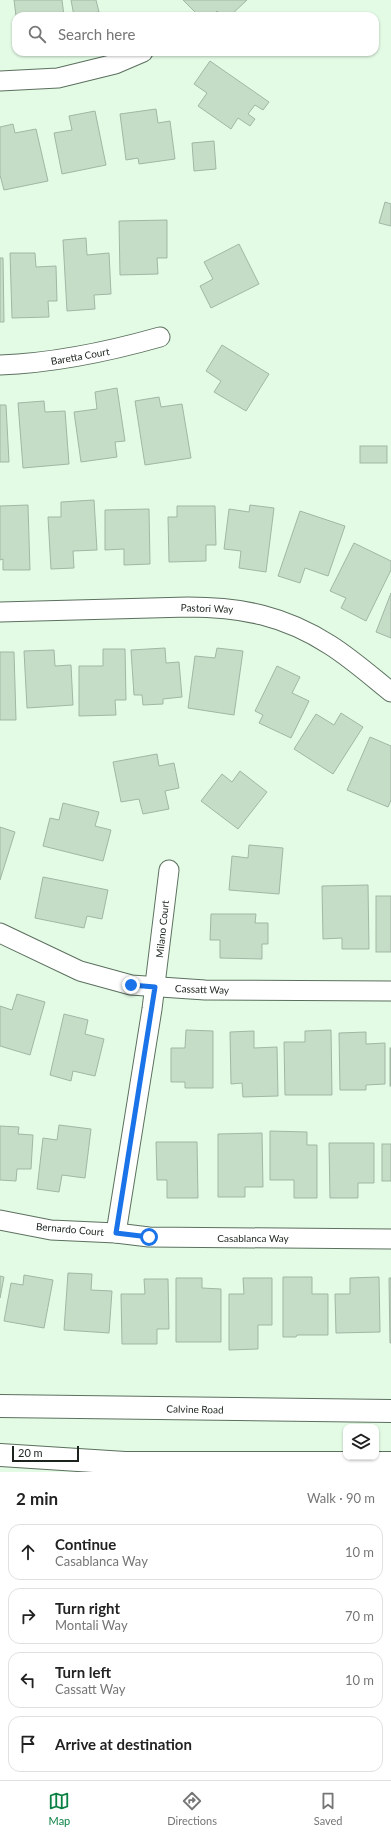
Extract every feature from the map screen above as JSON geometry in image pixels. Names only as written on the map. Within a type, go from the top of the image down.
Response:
[{"type":"main road","name":"Calvine Road","points":[[0,1406],[391,1411]]},
{"type":"main road","points":[[0,1455],[125,1463],[391,1463]]},
{"type":"street","points":[[0,82],[58,78],[115,64],[134,56]]},
{"type":"street","name":"Baretta Court","points":[[0,365],[38,363],[94,354],[160,337]]},
{"type":"street","name":"Pastori Way","points":[[0,612],[188,607],[216,607],[248,611],[289,624],[311,634],[332,646],[391,692]]},
{"type":"street","name":"Milano Court","points":[[116,1233],[155,987],[169,870]]},
{"type":"street","name":"Cassatt Way","points":[[0,933],[80,971],[131,985],[205,990],[391,991]]},
{"type":"street","name":"Bernardo Court","points":[[0,1220],[51,1230],[116,1233]]},
{"type":"street","name":"Casablanca Way","points":[[116,1233],[149,1237],[391,1239]]},
{"type":"building","points":[[14,0],[62,0],[64,12],[16,12]]},
{"type":"building","points":[[71,0],[96,0],[99,12],[73,12]]},
{"type":"building","points":[[183,0],[247,0],[234,12],[195,12]]},
{"type":"building","points":[[210,61],[269,102],[263,110],[255,105],[248,114],[255,119],[250,126],[238,118],[231,129],[198,106],[207,93],[194,84]]},
{"type":"building","points":[[156,109],[158,123],[170,121],[175,159],[139,164],[138,158],[126,160],[120,114]]},
{"type":"building","points":[[95,111],[106,165],[62,174],[54,133],[72,130],[69,116]]},
{"type":"building","points":[[13,124],[15,133],[36,129],[48,181],[4,190],[0,175],[0,127]]},
{"type":"building","points":[[214,141],[216,169],[194,171],[192,143]]},
{"type":"building","points":[[385,202],[391,204],[391,226],[379,223]]},
{"type":"building","points":[[167,220],[167,258],[157,258],[158,274],[120,275],[119,221]]},
{"type":"building","points":[[86,238],[87,255],[109,253],[111,294],[94,295],[95,309],[67,311],[63,240]]},
{"type":"building","points":[[239,244],[259,284],[211,308],[200,286],[213,279],[204,262]]},
{"type":"building","points":[[10,253],[35,253],[36,267],[56,266],[57,301],[48,301],[49,317],[12,318]]},
{"type":"building","points":[[0,258],[3,258],[4,322],[0,322]]},
{"type":"building","points":[[222,345],[269,374],[246,411],[214,392],[221,381],[206,371]]},
{"type":"building","points":[[117,388],[125,441],[115,442],[117,457],[81,462],[74,412],[97,409],[95,392]]},
{"type":"building","points":[[159,397],[161,407],[182,404],[191,458],[145,465],[135,401]]},
{"type":"building","points":[[44,401],[45,412],[65,411],[69,464],[23,468],[18,403]]},
{"type":"building","points":[[0,405],[6,405],[9,462],[0,462]]},
{"type":"building","points":[[360,446],[387,446],[387,463],[360,463]]},
{"type":"building","points":[[94,500],[97,550],[73,551],[74,568],[51,569],[48,517],[61,517],[61,502]]},
{"type":"building","points":[[28,505],[30,570],[3,570],[3,559],[0,560],[0,506]]},
{"type":"building","points":[[250,505],[274,508],[266,572],[239,568],[241,551],[224,549],[229,509],[249,512]]},
{"type":"building","points":[[177,506],[215,506],[216,545],[206,545],[206,561],[169,562],[168,517],[177,517]]},
{"type":"building","points":[[149,509],[150,564],[124,565],[124,549],[105,550],[105,510]]},
{"type":"building","points":[[300,511],[345,526],[328,576],[305,568],[300,583],[278,576]]},
{"type":"building","points":[[354,543],[391,561],[391,570],[366,621],[341,608],[346,598],[330,591]]},
{"type":"building","points":[[391,593],[391,638],[376,632]]},
{"type":"building","points":[[165,648],[166,663],[179,662],[182,697],[163,699],[163,704],[143,705],[142,695],[134,695],[131,650]]},
{"type":"building","points":[[217,648],[243,651],[234,715],[188,708],[195,656],[215,658]]},
{"type":"building","points":[[103,649],[125,649],[126,700],[115,700],[116,715],[79,716],[79,666],[103,666]]},
{"type":"building","points":[[54,650],[55,666],[71,665],[73,705],[27,708],[24,651]]},
{"type":"building","points":[[0,652],[14,652],[16,720],[0,720]]},
{"type":"building","points":[[277,666],[300,677],[292,693],[309,701],[291,738],[259,723],[263,715],[255,711]]},
{"type":"building","points":[[341,713],[363,727],[333,774],[294,749],[316,714],[334,725]]},
{"type":"building","points":[[370,737],[391,746],[391,800],[388,807],[347,790]]},
{"type":"building","points":[[157,754],[159,766],[174,763],[179,788],[165,791],[169,809],[143,814],[139,799],[121,802],[113,762]]},
{"type":"building","points":[[240,771],[267,792],[238,829],[201,801],[222,774],[232,782]]},
{"type":"building","points":[[63,803],[99,812],[95,826],[111,830],[103,861],[43,846],[50,818],[59,820]]},
{"type":"building","points":[[0,827],[15,832],[0,880]]},
{"type":"building","points":[[249,845],[283,848],[279,894],[229,890],[232,856],[248,858]]},
{"type":"building","points":[[43,877],[108,890],[102,919],[87,916],[84,928],[35,918]]},
{"type":"building","points":[[368,885],[369,949],[342,949],[342,938],[323,939],[322,886]]},
{"type":"building","points":[[376,896],[391,896],[391,952],[376,952]]},
{"type":"building","points":[[211,914],[256,914],[255,923],[268,923],[268,944],[262,944],[262,959],[220,958],[220,940],[210,940]]},
{"type":"building","points":[[17,994],[45,1002],[30,1055],[0,1046],[0,1006],[12,1010]]},
{"type":"building","points":[[64,1014],[88,1020],[85,1034],[104,1039],[95,1076],[73,1071],[71,1081],[50,1075]]},
{"type":"building","points":[[186,1030],[213,1031],[213,1088],[185,1088],[185,1082],[171,1082],[171,1048],[185,1048]]},
{"type":"building","points":[[331,1030],[332,1095],[285,1095],[284,1042],[305,1042],[305,1031]]},
{"type":"building","points":[[254,1031],[254,1048],[277,1047],[278,1096],[243,1097],[242,1083],[231,1084],[230,1032]]},
{"type":"building","points":[[366,1032],[366,1044],[385,1043],[385,1084],[366,1085],[366,1090],[340,1090],[339,1033]]},
{"type":"building","points":[[391,1048],[391,1086],[390,1086]]},
{"type":"building","points":[[59,1125],[91,1129],[85,1178],[62,1175],[59,1192],[37,1189],[43,1138],[57,1140]]},
{"type":"building","points":[[0,1126],[19,1127],[18,1134],[33,1135],[31,1169],[17,1169],[16,1181],[0,1180]]},
{"type":"building","points":[[270,1131],[307,1132],[307,1145],[317,1145],[317,1198],[294,1198],[294,1180],[270,1180]]},
{"type":"building","points":[[262,1133],[263,1187],[245,1187],[245,1197],[218,1197],[218,1134]]},
{"type":"building","points":[[156,1142],[197,1142],[198,1198],[167,1198],[167,1180],[157,1180]]},
{"type":"building","points":[[329,1143],[374,1143],[374,1183],[358,1183],[358,1198],[330,1198]]},
{"type":"building","points":[[382,1144],[391,1144],[391,1181],[382,1181]]},
{"type":"building","points":[[68,1273],[92,1274],[91,1290],[112,1291],[109,1333],[64,1330]]},
{"type":"building","points":[[24,1275],[53,1280],[44,1328],[4,1321],[11,1283],[23,1285]]},
{"type":"building","points":[[0,1276],[4,1277],[0,1298]]},
{"type":"building","points":[[283,1277],[312,1277],[312,1294],[328,1294],[328,1335],[297,1335],[296,1337],[283,1337]]},
{"type":"building","points":[[379,1277],[380,1332],[336,1333],[335,1294],[350,1294],[350,1278]]},
{"type":"building","points":[[176,1278],[202,1278],[202,1288],[221,1289],[221,1342],[176,1342]]},
{"type":"building","points":[[243,1278],[272,1278],[272,1325],[258,1325],[258,1349],[229,1350],[229,1294],[244,1294]]},
{"type":"building","points":[[389,1278],[391,1278],[391,1343],[390,1343]]},
{"type":"building","points":[[144,1279],[168,1279],[169,1329],[157,1329],[157,1344],[122,1344],[121,1294],[145,1294]]},
{"type":"route","points":[[131,985],[155,987],[116,1233],[149,1237]]}]
